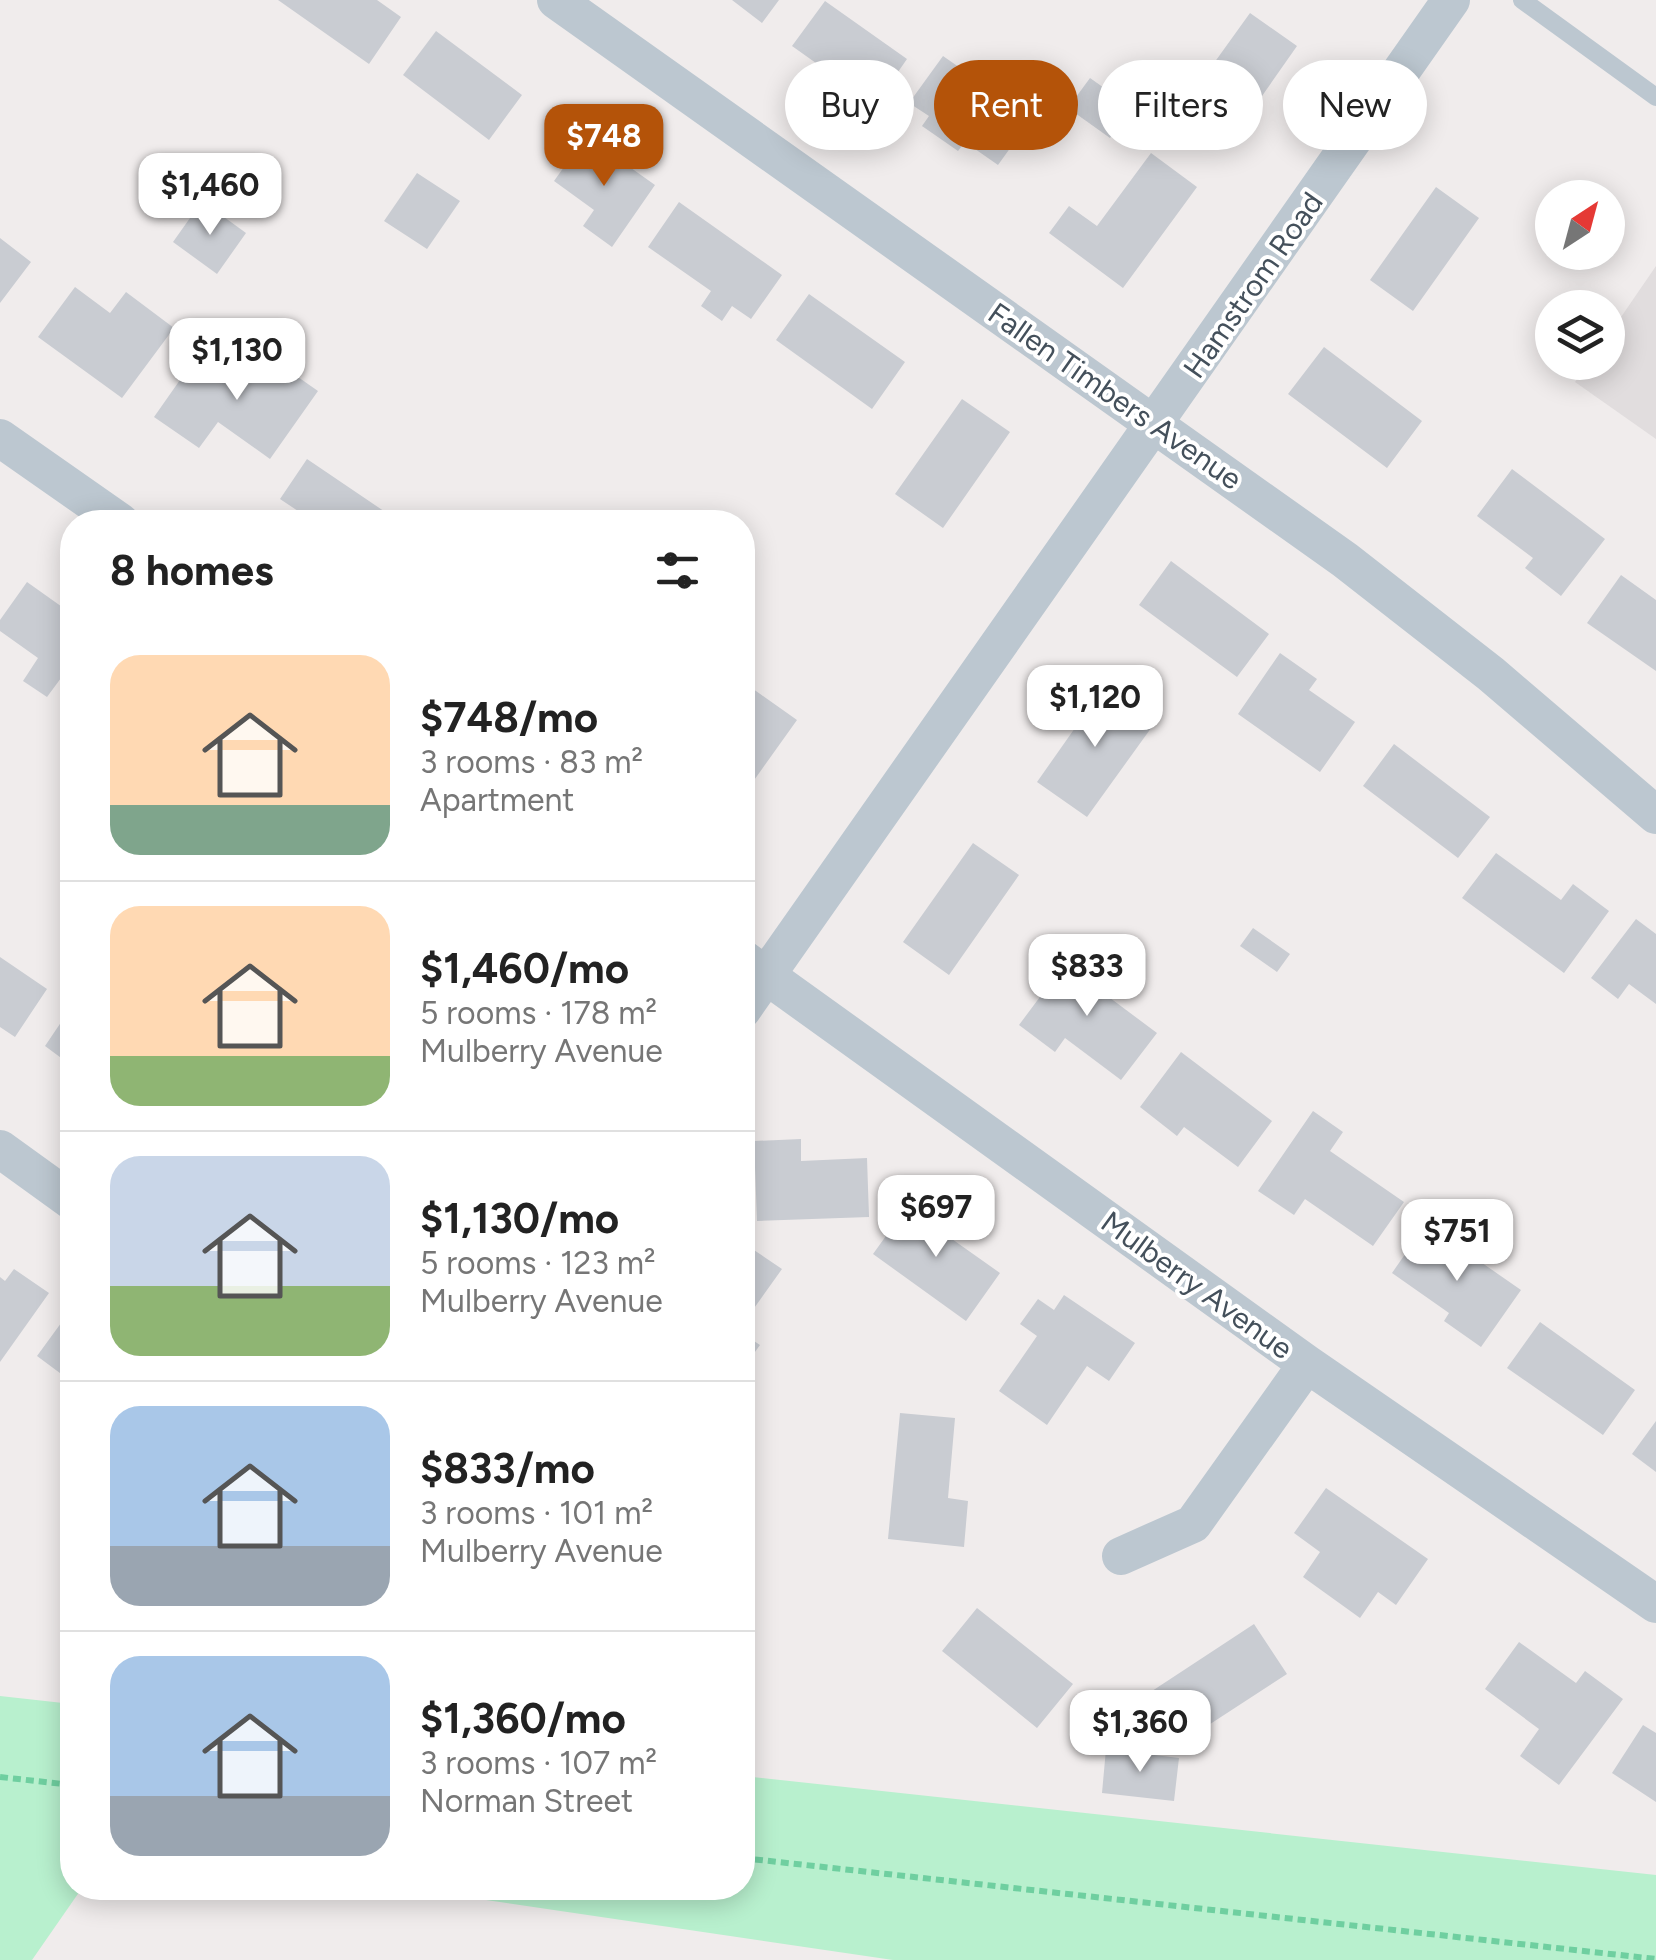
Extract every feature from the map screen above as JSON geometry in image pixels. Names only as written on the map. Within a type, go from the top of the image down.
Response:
[{"type":"street","name":"Fallen Timbers Avenue","points":[[556,0],[1389,594],[1492,674],[1656,814]]},
{"type":"street","name":"Hamstrom Road","points":[[755,967],[1156,425],[1451,0]]},
{"type":"street","points":[[0,438],[103,510]]},
{"type":"street","name":"Mulberry Avenue","points":[[755,967],[1308,1364],[1656,1604]]},
{"type":"street","points":[[0,1149],[60,1192]]},
{"type":"street","points":[[1122,1556],[1192,1524],[1308,1364]]},
{"type":"lane","points":[[1522,0],[1656,97]]},
{"type":"path","points":[[0,1777],[60,1784]]},
{"type":"path","points":[[755,1859],[1656,1958]]},
{"type":"shaded area","points":[[1656,266],[1656,439],[1575,382],[1625,380],[1625,311]]},
{"type":"green space","points":[[0,1696],[60,1703],[60,1900],[74,1900],[32,1960],[0,1960]]},
{"type":"green space","points":[[755,1777],[1656,1875],[1656,1960],[893,1960],[486,1900],[755,1900]]},
{"type":"building","points":[[278,0],[377,0],[401,17],[369,64]]},
{"type":"building","points":[[732,0],[779,0],[762,23]]},
{"type":"building","points":[[825,1],[907,59],[812,60],[792,46]]},
{"type":"building","points":[[1250,13],[1297,46],[1283,60],[1283,66],[1263,95],[1263,60],[1216,60]]},
{"type":"building","points":[[436,31],[522,95],[489,140],[403,75]]},
{"type":"building","points":[[934,68],[934,134],[922,126],[929,116],[914,106],[914,96]]},
{"type":"building","points":[[1090,78],[1098,84],[1098,129],[1078,115],[1078,94]]},
{"type":"building","points":[[586,136],[655,185],[612,247],[583,226],[594,210],[554,181]]},
{"type":"building","points":[[976,150],[1009,150],[998,165]]},
{"type":"building","points":[[1151,153],[1197,187],[1123,288],[1049,233],[1069,206],[1097,226]]},
{"type":"building","points":[[417,173],[460,201],[427,249],[384,221]]},
{"type":"building","points":[[1436,187],[1479,218],[1413,311],[1370,280]]},
{"type":"building","points":[[202,201],[246,233],[217,274],[173,242]]},
{"type":"building","points":[[679,202],[782,275],[751,319],[732,306],[722,321],[701,306],[711,291],[648,247]]},
{"type":"building","points":[[0,238],[31,262],[0,303]]},
{"type":"building","points":[[75,287],[110,313],[126,292],[174,328],[122,398],[38,337]]},
{"type":"building","points":[[809,294],[905,362],[872,409],[776,340]]},
{"type":"building","points":[[1324,347],[1422,421],[1387,468],[1288,394]]},
{"type":"building","points":[[201,350],[246,381],[265,354],[318,391],[270,459],[218,422],[199,448],[154,417]]},
{"type":"building","points":[[962,399],[1010,432],[943,528],[895,494]]},
{"type":"building","points":[[307,459],[382,510],[296,510],[280,499]]},
{"type":"building","points":[[1512,469],[1605,539],[1561,596],[1525,568],[1533,558],[1477,516]]},
{"type":"building","points":[[1171,561],[1269,634],[1237,677],[1139,605]]},
{"type":"building","points":[[1621,575],[1656,600],[1656,671],[1587,623]]},
{"type":"building","points":[[27,582],[60,605],[60,679],[47,697],[23,681],[38,658],[0,631],[0,620]]},
{"type":"building","points":[[1280,653],[1317,679],[1309,690],[1355,722],[1320,772],[1238,714]]},
{"type":"building","points":[[1094,682],[1154,724],[1087,817],[1037,782],[1082,718],[1073,711]]},
{"type":"building","points":[[755,690],[797,720],[755,779]]},
{"type":"building","points":[[1394,744],[1490,817],[1458,858],[1363,786]]},
{"type":"building","points":[[973,843],[1019,875],[949,975],[903,942]]},
{"type":"building","points":[[1496,853],[1561,900],[1573,884],[1609,911],[1564,973],[1462,898]]},
{"type":"building","points":[[1636,919],[1656,934],[1656,1004],[1629,984],[1618,999],[1591,978]]},
{"type":"building","points":[[1253,928],[1290,954],[1277,972],[1240,946]]},
{"type":"building","points":[[1075,950],[1101,969],[1090,983],[1157,1033],[1121,1080],[1065,1038],[1055,1052],[1019,1025]]},
{"type":"building","points":[[0,957],[47,989],[15,1037],[0,1027]]},
{"type":"building","points":[[60,1024],[60,1057],[45,1046]]},
{"type":"building","points":[[1181,1052],[1272,1121],[1238,1167],[1184,1127],[1177,1136],[1140,1107]]},
{"type":"building","points":[[1313,1111],[1343,1132],[1330,1151],[1404,1202],[1373,1246],[1305,1199],[1294,1215],[1258,1191]]},
{"type":"building","points":[[801,1139],[801,1161],[867,1158],[869,1217],[757,1221],[755,1141]]},
{"type":"building","points":[[914,1197],[950,1221],[942,1232],[1000,1273],[966,1321],[873,1254]]},
{"type":"building","points":[[1426,1224],[1521,1290],[1481,1347],[1444,1321],[1449,1313],[1392,1273]]},
{"type":"building","points":[[755,1251],[782,1269],[755,1307]]},
{"type":"building","points":[[14,1269],[49,1293],[0,1362],[0,1277],[5,1281]]},
{"type":"building","points":[[1064,1295],[1135,1343],[1109,1381],[1087,1366],[1047,1425],[999,1391],[1037,1336],[1020,1324],[1038,1299],[1054,1310]]},
{"type":"building","points":[[1540,1322],[1635,1390],[1603,1435],[1507,1368]]},
{"type":"building","points":[[60,1324],[60,1373],[37,1356]]},
{"type":"building","points":[[900,1413],[955,1418],[948,1498],[968,1501],[964,1547],[888,1539]]},
{"type":"building","points":[[1656,1421],[1656,1472],[1632,1454]]},
{"type":"building","points":[[1326,1488],[1428,1559],[1396,1605],[1378,1592],[1360,1618],[1303,1577],[1320,1552],[1294,1533]]},
{"type":"building","points":[[977,1608],[1073,1684],[1037,1728],[942,1651]]},
{"type":"building","points":[[1254,1624],[1287,1674],[1181,1743],[1149,1693]]},
{"type":"building","points":[[1519,1642],[1576,1683],[1585,1671],[1623,1699],[1559,1785],[1520,1756],[1539,1729],[1485,1689]]},
{"type":"building","points":[[1643,1725],[1656,1733],[1656,1802],[1612,1773]]},
{"type":"building","points":[[1106,1749],[1179,1758],[1174,1801],[1102,1793]]}]
